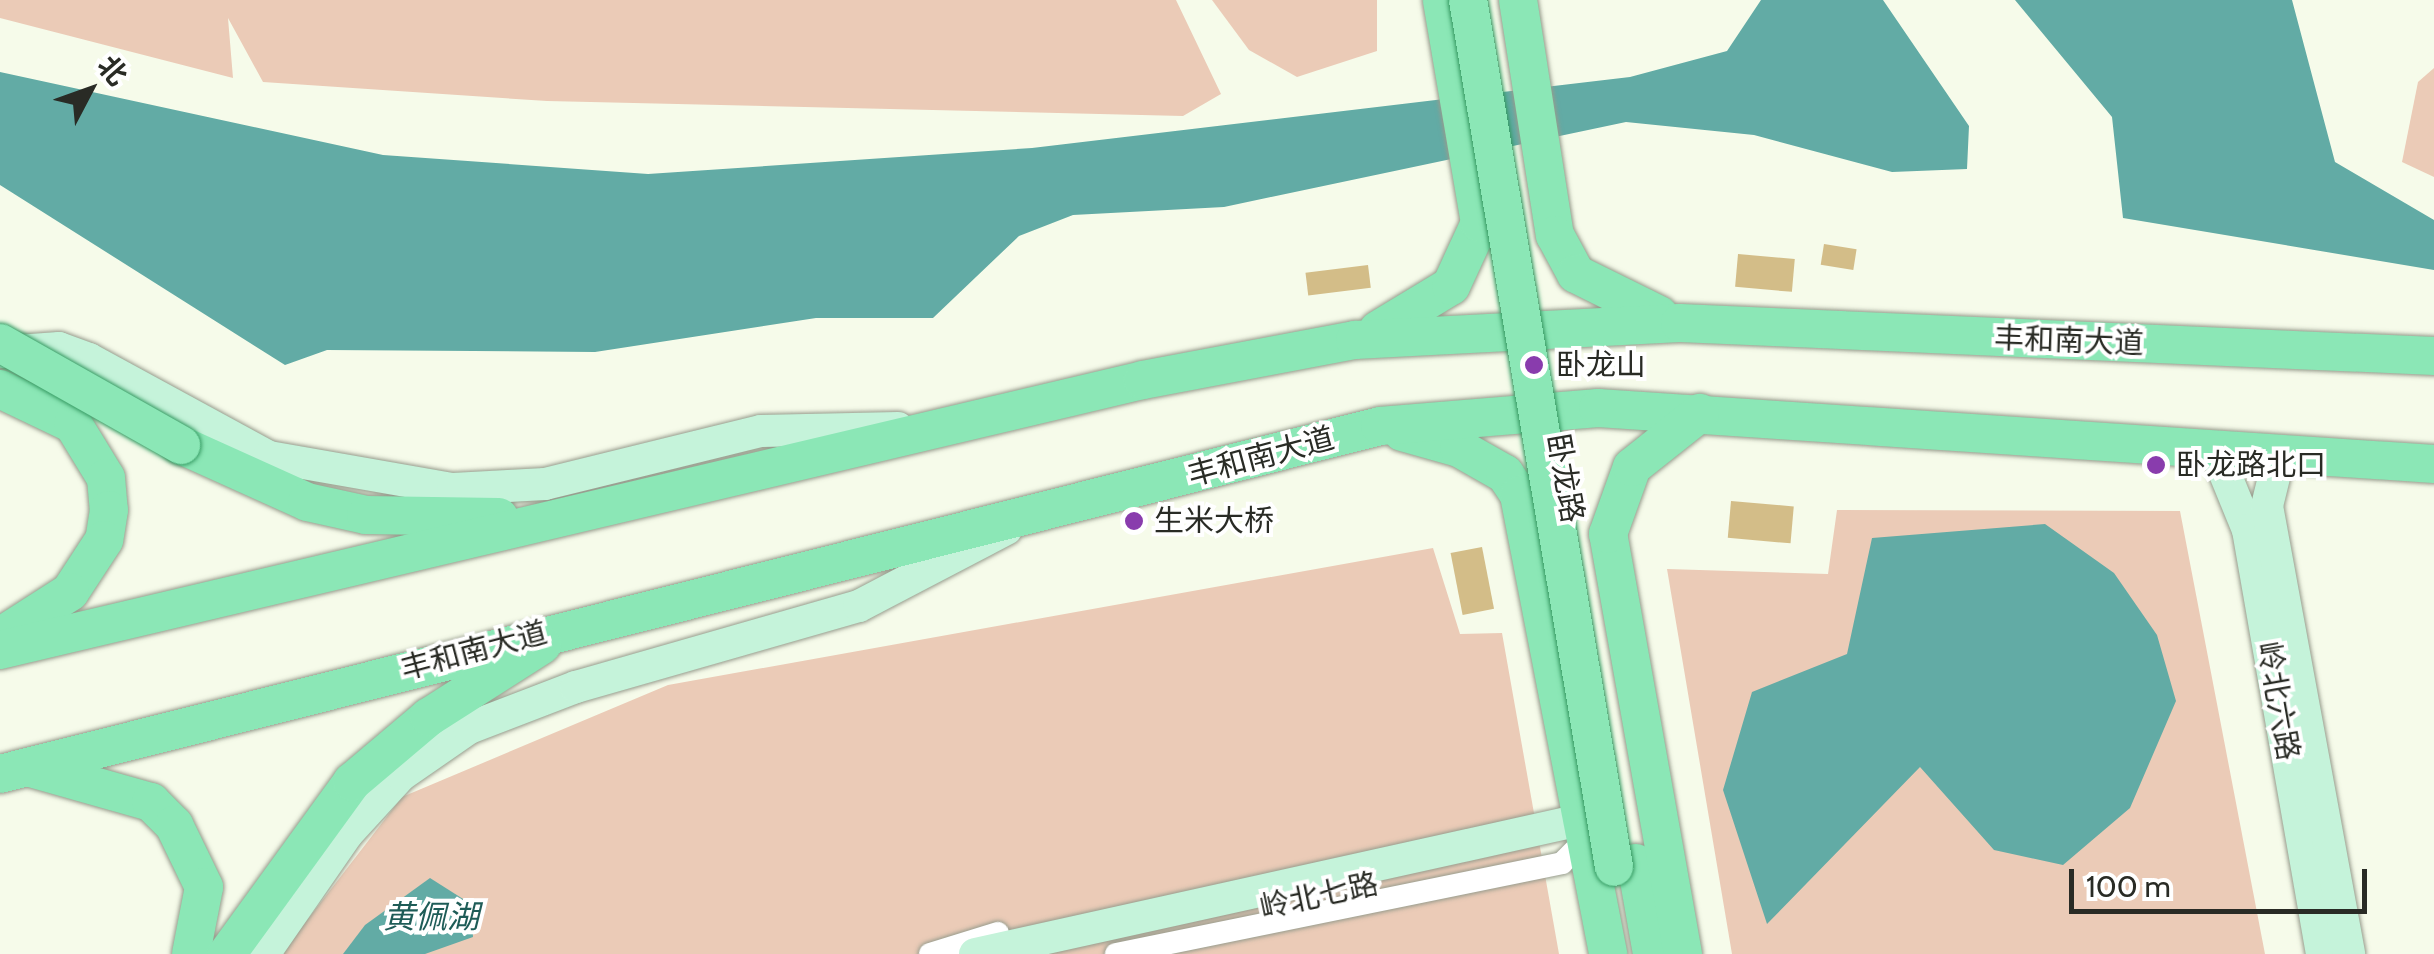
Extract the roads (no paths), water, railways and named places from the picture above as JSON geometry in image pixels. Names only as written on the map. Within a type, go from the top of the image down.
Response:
[{"type":"main road","points":[[1355,340],[1416,314],[1451,286],[1480,223],[1442,0]]},
{"type":"main road","name":"卧龙路","points":[[1468,0],[1625,865],[1652,954]]},
{"type":"main road","name":"卧龙路","points":[[1487,0],[1625,865],[1630,954]]},
{"type":"main road","points":[[1518,0],[1555,235],[1576,274],[1680,323]]},
{"type":"main road","name":"丰和南大道","points":[[0,650],[942,428],[1355,340],[1680,323],[2434,356]]},
{"type":"main road","points":[[0,344],[250,482],[366,515],[486,518],[635,500]]},
{"type":"main road","points":[[0,389],[74,424],[106,478],[104,540],[89,566],[70,592],[0,637]]},
{"type":"main road","name":"丰和南大道","points":[[13,771],[572,626],[1380,426],[1598,408],[2217,454],[2434,464]]},
{"type":"main road","name":"卧龙路","points":[[1684,954],[1608,534],[1632,466],[1700,414]]},
{"type":"main road","name":"卧龙路","points":[[1380,426],[1460,448],[1504,474],[1519,495],[1608,954]]},
{"type":"main road","points":[[227,954],[352,782],[429,717],[572,626]]},
{"type":"main road","points":[[13,771],[151,802],[194,852],[204,887],[191,954]]},
{"type":"street","points":[[0,353],[60,348],[89,358],[269,457],[453,489],[545,484],[761,430],[942,428]]},
{"type":"street","name":"岭北六路","points":[[2217,454],[2248,530],[2322,954]]},
{"type":"street","name":"岭北六路","points":[[2278,457],[2267,506],[2349,954]]},
{"type":"street","points":[[264,954],[347,834],[401,774],[469,728],[576,687],[859,606],[1036,513]]},
{"type":"street","points":[[930,954],[1555,813],[1586,828]]},
{"type":"street","points":[[975,954],[1586,828]]},
{"type":"street","points":[[1116,954],[1562,864],[1586,828]]},
{"type":"street","name":"岭北七路","points":[[1050,954],[1586,828]]},
{"type":"water","points":[[1761,0],[1883,0],[1969,126],[1967,169],[1892,172],[1754,135],[1626,122],[1224,207],[1073,215],[1019,236],[933,318],[816,318],[595,352],[327,350],[285,365],[0,185],[0,72],[383,155],[648,174],[1032,148],[1630,77],[1727,51]]},
{"type":"water","points":[[2015,0],[2292,0],[2335,162],[2434,220],[2434,270],[2123,218],[2112,117]]},
{"type":"water","points":[[2045,524],[2114,573],[2157,635],[2176,701],[2130,808],[2063,865],[1994,850],[1920,767],[1767,924],[1723,790],[1752,692],[1847,654],[1872,538]]},
{"type":"water","name":"黄佩湖","points":[[430,878],[471,904],[473,937],[425,954],[343,954],[365,925]]},
{"type":"place","name":"卧龙山","points":[[1534,365]]},
{"type":"place","name":"卧龙路北口","points":[[2156,465]]},
{"type":"place","name":"生米大桥","points":[[1134,521]]}]
